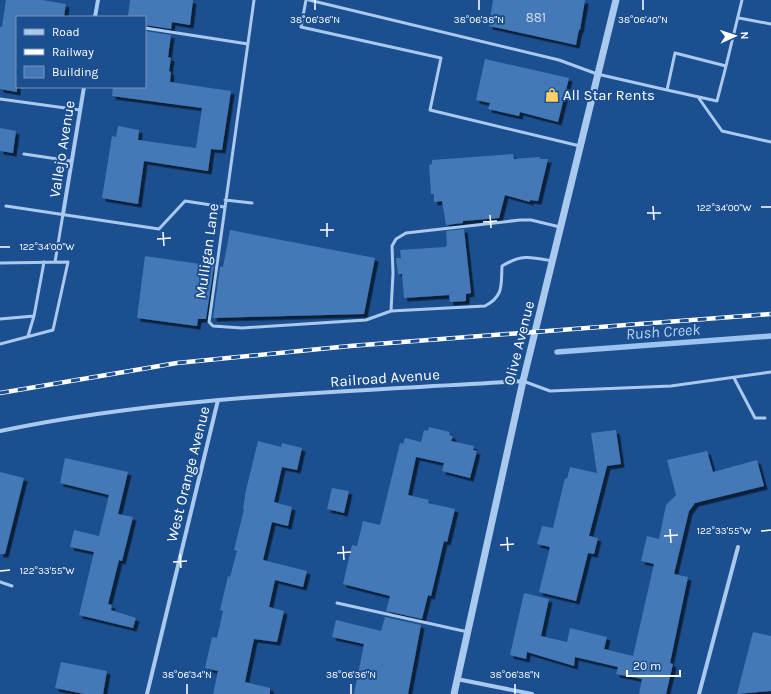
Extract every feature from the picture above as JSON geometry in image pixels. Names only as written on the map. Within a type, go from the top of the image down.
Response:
[{"type":"street","points":[[95,16],[98,0]]},
{"type":"street","name":"Olive Avenue","points":[[454,694],[523,381],[616,0]]},
{"type":"street","name":"Vallejo Avenue","points":[[63,214],[84,88]]},
{"type":"street","name":"Railroad Avenue","points":[[0,430],[62,418],[218,400],[523,381]]},
{"type":"street","name":"West Orange Avenue","points":[[147,694],[218,400]]},
{"type":"street","points":[[699,694],[738,548]]},
{"type":"street","points":[[458,679],[532,694]]},
{"type":"lane","name":"Mulligan Lane","points":[[254,0],[208,318],[209,322],[213,326],[242,328],[366,320],[391,311]]},
{"type":"lane","points":[[306,0],[301,28],[441,58],[430,110],[580,146]]},
{"type":"lane","points":[[309,0],[559,60],[597,74],[717,101],[739,18],[742,0]]},
{"type":"lane","points":[[739,18],[771,24]]},
{"type":"lane","points":[[146,28],[248,44]]},
{"type":"lane","points":[[667,90],[675,53],[726,66]]},
{"type":"lane","points":[[698,97],[722,131],[771,142]]},
{"type":"lane","points":[[0,99],[80,110]]},
{"type":"lane","points":[[24,154],[71,161]]},
{"type":"lane","points":[[225,200],[252,203]]},
{"type":"lane","points":[[6,206],[159,229],[185,201],[224,207]]},
{"type":"lane","points":[[55,262],[63,214]]},
{"type":"lane","points":[[552,261],[525,256],[512,260],[502,266],[501,290],[493,301],[485,306],[391,311],[393,273],[392,246],[396,239],[406,233],[520,220],[531,220],[560,227]]},
{"type":"lane","points":[[28,336],[34,316],[44,262]]},
{"type":"lane","points":[[0,263],[68,262],[53,330],[0,344]]},
{"type":"lane","points":[[0,319],[34,316]]},
{"type":"lane","name":"Railroad Avenue","points":[[523,381],[550,391],[671,386],[771,372]]},
{"type":"lane","points":[[734,378],[755,418],[765,418]]},
{"type":"lane","points":[[0,582],[12,586]]},
{"type":"lane","points":[[337,603],[468,632]]},
{"type":"building","points":[[6,0],[43,0],[66,4],[64,16],[16,16],[17,92],[0,89],[0,27],[2,27]]},
{"type":"building","points":[[130,0],[193,0],[190,25],[172,22],[171,29],[146,25],[146,16],[128,16]]},
{"type":"building","points":[[493,0],[585,0],[576,45],[489,26]]},
{"type":"building","points":[[146,31],[171,35],[168,57],[171,58],[169,71],[171,72],[170,82],[231,91],[222,150],[211,149],[208,171],[144,161],[138,204],[102,198],[112,136],[116,137],[118,126],[139,130],[138,140],[196,148],[202,108],[112,96],[113,88],[146,88]]},
{"type":"building","points":[[485,59],[569,78],[558,122],[520,112],[519,116],[488,109],[490,103],[476,100]]},
{"type":"building","points":[[0,128],[16,131],[13,153],[0,151]]},
{"type":"building","points":[[513,154],[514,159],[540,157],[540,159],[548,159],[538,201],[530,200],[530,202],[505,195],[499,218],[463,221],[463,223],[446,225],[442,201],[434,202],[434,194],[431,194],[429,165],[432,164],[432,160]]},
{"type":"building","points":[[464,229],[471,293],[466,294],[466,301],[450,302],[449,295],[404,298],[402,274],[398,274],[396,258],[401,258],[400,250],[445,247],[447,245],[446,231]]},
{"type":"building","points":[[230,230],[375,258],[364,314],[213,318],[220,267],[223,267]]},
{"type":"building","points":[[145,256],[214,266],[206,319],[198,319],[197,326],[137,318]]},
{"type":"building","points":[[429,427],[450,432],[449,435],[453,436],[451,441],[474,446],[473,450],[477,451],[470,478],[442,471],[444,463],[416,457],[408,495],[429,500],[428,503],[455,509],[447,542],[444,541],[431,596],[428,595],[422,619],[386,611],[390,596],[343,584],[352,545],[357,546],[363,521],[380,525],[400,443],[403,444],[405,438],[421,442],[424,430],[428,431]]},
{"type":"building","points":[[616,430],[621,464],[607,466],[589,536],[598,538],[594,554],[588,553],[576,601],[539,592],[550,547],[537,544],[542,526],[553,528],[565,478],[567,479],[570,467],[597,473],[591,433]]},
{"type":"building","points":[[258,441],[281,447],[282,443],[302,448],[297,470],[282,467],[274,502],[292,507],[288,526],[272,522],[263,560],[307,571],[303,587],[275,580],[269,607],[284,611],[277,642],[254,639],[245,682],[270,688],[270,694],[213,694],[218,671],[205,668],[212,637],[217,638],[223,611],[220,610],[228,576],[230,577],[237,551],[234,550]]},
{"type":"building","points":[[707,451],[713,472],[757,460],[764,486],[695,503],[689,511],[674,574],[688,577],[670,663],[673,664],[666,694],[639,694],[642,679],[616,674],[618,667],[575,657],[574,666],[527,652],[526,659],[510,655],[524,593],[549,599],[541,636],[567,642],[570,628],[607,637],[604,649],[633,656],[654,564],[641,561],[647,536],[659,539],[666,505],[676,495],[667,460]]},
{"type":"building","points":[[65,458],[128,472],[118,514],[133,517],[122,561],[119,560],[108,604],[112,605],[111,610],[136,618],[133,628],[79,615],[94,552],[70,547],[74,530],[99,536],[109,495],[60,483]]},
{"type":"building","points":[[0,472],[24,478],[5,554],[0,554]]},
{"type":"building","points":[[332,488],[349,491],[344,513],[327,509]]},
{"type":"building","points":[[385,617],[421,625],[408,694],[354,694],[364,644],[332,637],[336,620],[381,631]]},
{"type":"building","points":[[753,632],[771,636],[771,691],[737,694]]},
{"type":"building","points":[[61,662],[107,671],[103,694],[84,694],[55,688]]},
{"type":"waterway","name":"Rush Creek","points":[[557,352],[771,336]]},
{"type":"railway","points":[[0,393],[177,363],[350,346],[771,314]]},
{"type":"place","name":"All Star Rents","points":[[552,95]]}]
